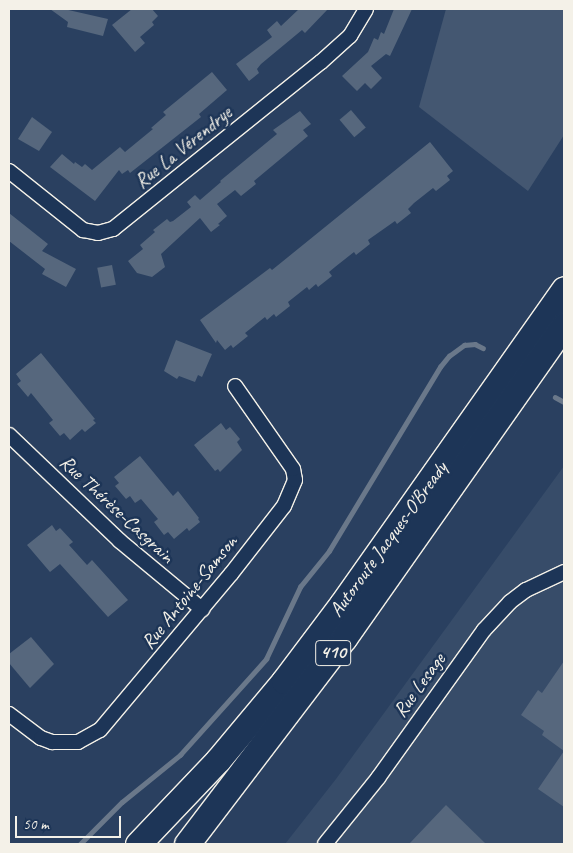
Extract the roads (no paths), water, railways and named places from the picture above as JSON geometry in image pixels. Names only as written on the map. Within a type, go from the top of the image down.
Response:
[{"type":"highway","name":"Autoroute Jacques-O'Bready","points":[[138,844],[224,754],[303,656],[564,289]]},
{"type":"highway","name":"Autoroute Jacques-O'Bready","points":[[187,844],[358,618],[564,326]]},
{"type":"street","name":"Rue La Vérendrye","points":[[9,171],[76,226],[90,232],[113,228],[322,62],[350,36],[366,9]]},
{"type":"street","name":"Rue Antoine-Samson","points":[[9,714],[41,738],[52,742],[66,744],[89,738],[109,720],[202,609],[284,506],[295,480],[293,468],[235,386]]},
{"type":"street","name":"Rue Thérèse-Casgrain","points":[[9,435],[120,541],[202,609]]},
{"type":"street","name":"Rue Lesage","points":[[325,844],[378,778],[496,616],[526,590],[564,572]]},
{"type":"waterway","points":[[80,844],[122,802],[180,755],[266,659],[300,587],[329,551],[440,367],[449,356],[464,345],[475,344],[483,348]]},
{"type":"waterway","points":[[555,397],[564,402]]}]
